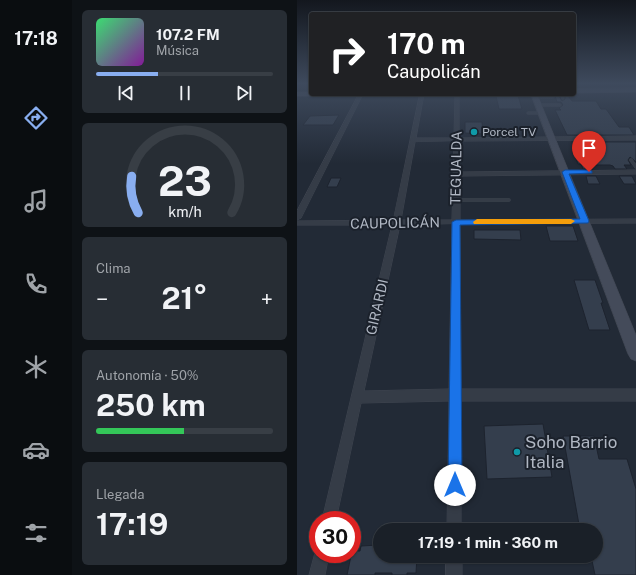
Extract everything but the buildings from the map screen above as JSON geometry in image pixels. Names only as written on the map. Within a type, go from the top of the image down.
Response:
[{"type":"main road","points":[[541,110],[636,354]]},
{"type":"street","points":[[297,218],[353,110]]},
{"type":"street","name":"GIRARDI","points":[[331,511],[396,222],[419,110]]},
{"type":"street","name":"TEGUALDA","points":[[455,523],[457,110]]},
{"type":"street","points":[[413,140],[636,138]]},
{"type":"street","points":[[457,174],[636,172]]},
{"type":"street","name":"CAUPOLICÁN","points":[[297,223],[636,221]]},
{"type":"street","points":[[357,397],[455,395],[636,395]]},
{"type":"street","points":[[317,575],[319,563]]},
{"type":"street","points":[[454,563],[454,575]]},
{"type":"lane","points":[[528,113],[542,113]]},
{"type":"lane","points":[[631,160],[636,167]]},
{"type":"lane","points":[[456,200],[509,200]]},
{"type":"slow traffic","points":[[477,222],[571,221]]},
{"type":"place","name":"Porcel TV","points":[[474,132]]},
{"type":"place","name":"Soho Barrio Italia","points":[[517,452]]},
{"type":"route","points":[[455,485],[456,222],[585,221],[565,172],[589,172]]}]
